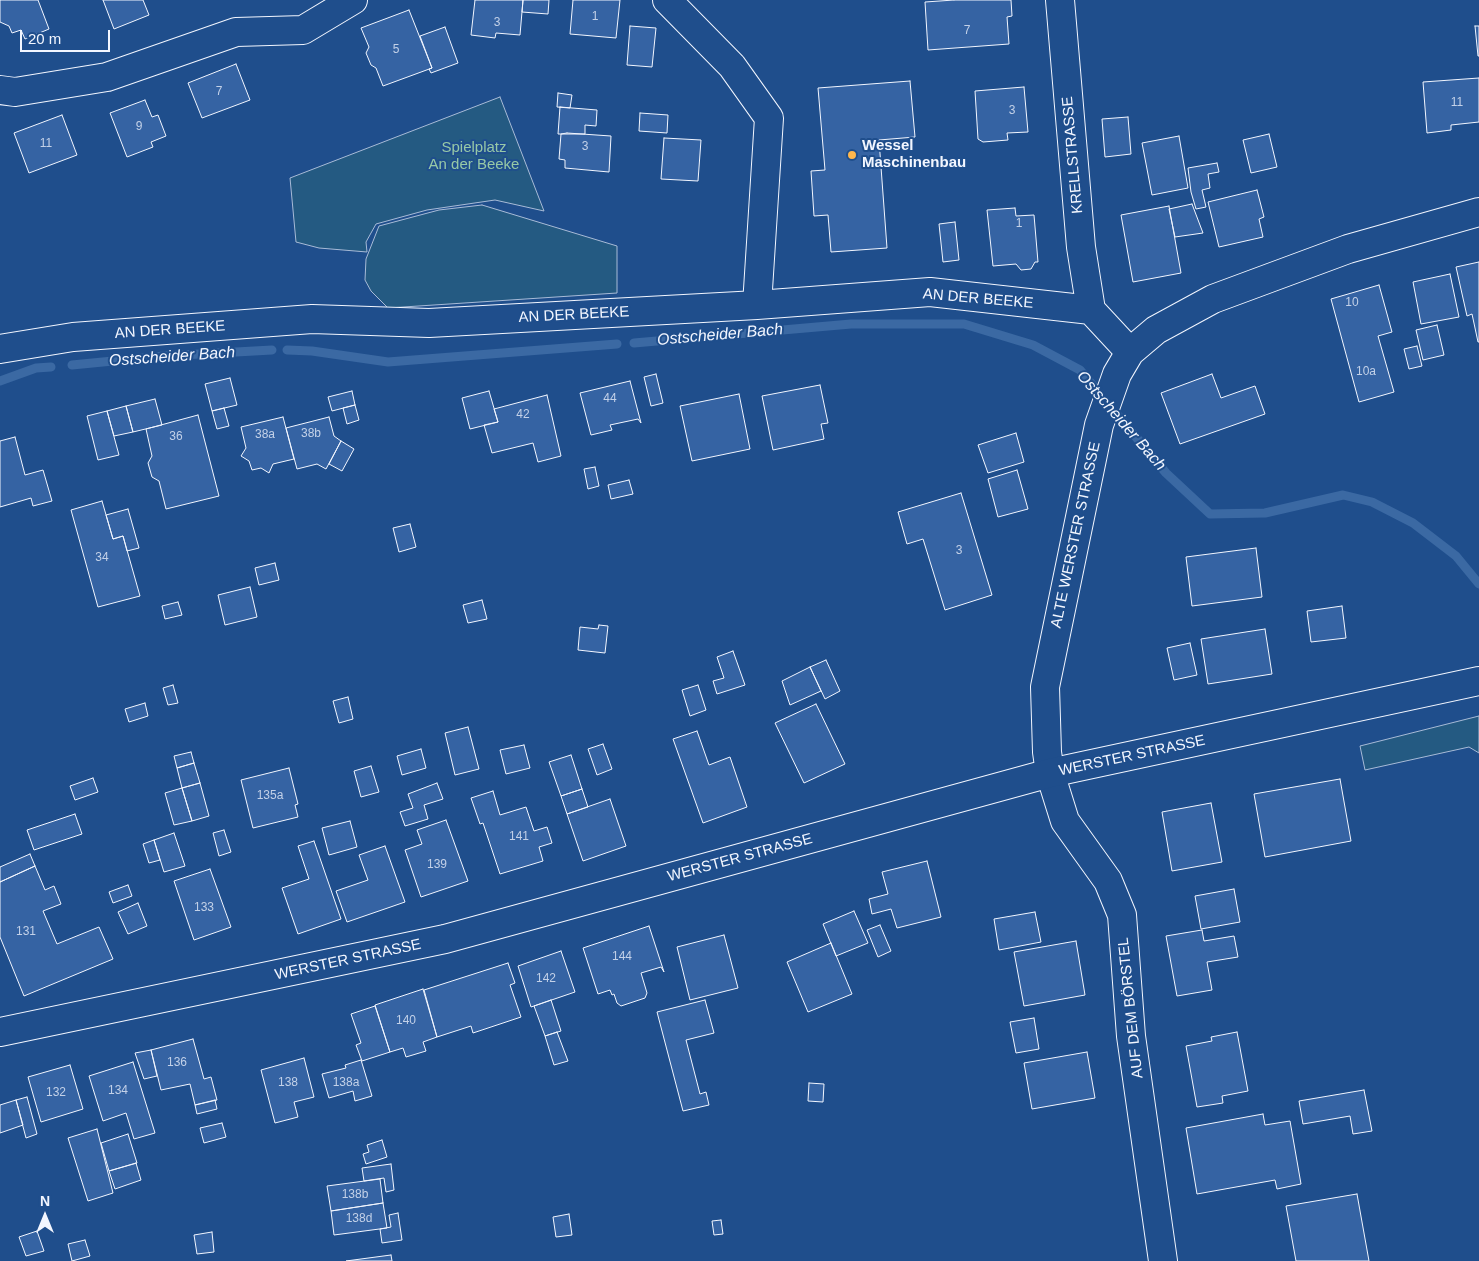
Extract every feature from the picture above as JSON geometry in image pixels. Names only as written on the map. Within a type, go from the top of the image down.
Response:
[{"type":"street","points":[[0,90],[15,92],[107,77],[236,32],[304,30],[353,0]]},
{"type":"street","points":[[667,0],[732,66],[769,118],[757,305]]},
{"type":"street","name":"KRELLSTRASSE","points":[[1060,0],[1081,247],[1091,310]]},
{"type":"street","points":[[1091,310],[1124,363],[1156,330],[1213,299],[1348,249],[1479,212]]},
{"type":"street","name":"AN DER BEEKE","points":[[0,349],[73,337],[312,319],[429,323],[757,305],[930,292],[1091,310]]},
{"type":"street","name":"ALTE WERSTER STRASSE","points":[[1050,773],[1045,687],[1099,425],[1124,363]]},
{"type":"street","name":"WERSTER STRASSE","points":[[0,1032],[445,939],[1050,773],[1479,681]]},
{"type":"street","name":"AUF DEM BÖRSTEL","points":[[1050,773],[1065,821],[1108,882],[1122,915],[1131,1036],[1163,1261]]},
{"type":"green space","name":"Spielplatz An der Beeke","points":[[500,97],[544,211],[495,200],[427,210],[376,224],[366,242],[367,252],[319,248],[296,242],[290,178]]},
{"type":"green space","points":[[482,205],[617,246],[617,293],[388,308],[371,291],[365,280],[366,259],[379,226],[439,210]]},
{"type":"green space","points":[[1479,716],[1479,753],[1469,747],[1365,770],[1360,746]]},
{"type":"building","points":[[0,0],[38,0],[49,29],[25,39],[21,30],[12,33],[9,26],[0,22]]},
{"type":"building","points":[[103,0],[143,0],[149,15],[114,29]]},
{"type":"building","points":[[475,0],[523,0],[520,35],[496,33],[495,38],[471,35]]},
{"type":"building","points":[[523,0],[549,0],[548,14],[522,12]]},
{"type":"building","points":[[573,0],[620,0],[616,38],[570,34]]},
{"type":"building","points":[[1011,0],[1012,16],[1007,17],[1009,44],[928,50],[925,2]]},
{"type":"building","points":[[409,10],[432,68],[383,86],[376,68],[371,65],[366,53],[369,47],[361,28]]},
{"type":"building","points":[[630,26],[656,28],[652,67],[627,65]]},
{"type":"building","points":[[1475,26],[1479,26],[1479,56],[1478,56]]},
{"type":"building","points":[[445,27],[458,63],[431,73],[429,69],[432,68],[420,36]]},
{"type":"building","points":[[236,64],[250,100],[202,118],[188,83]]},
{"type":"building","points":[[1479,78],[1479,122],[1451,125],[1451,130],[1427,133],[1423,82]]},
{"type":"building","name":"Wessel Maschinenbau","points":[[910,81],[915,137],[879,140],[887,248],[831,252],[828,215],[814,216],[811,171],[825,170],[818,88]]},
{"type":"building","points":[[1024,87],[1028,132],[1007,133],[1008,140],[983,142],[978,139],[975,91]]},
{"type":"building","points":[[558,93],[572,95],[570,108],[557,107]]},
{"type":"building","points":[[145,100],[152,117],[158,115],[166,136],[151,142],[153,147],[127,157],[110,113]]},
{"type":"building","points":[[560,107],[597,110],[596,126],[585,125],[585,134],[558,134]]},
{"type":"building","points":[[640,113],[668,115],[667,133],[639,131]]},
{"type":"building","points":[[62,115],[77,155],[29,173],[14,133]]},
{"type":"building","points":[[1128,117],[1131,154],[1105,157],[1102,119]]},
{"type":"building","points":[[561,134],[611,136],[609,172],[565,168],[565,160],[559,159]]},
{"type":"building","points":[[1269,134],[1277,167],[1251,173],[1243,140]]},
{"type":"building","points":[[1179,136],[1188,188],[1152,195],[1142,143]]},
{"type":"building","points":[[664,138],[701,140],[698,181],[661,179]]},
{"type":"building","points":[[1217,163],[1219,172],[1208,174],[1210,188],[1202,190],[1206,207],[1196,209],[1191,192],[1188,168]]},
{"type":"building","points":[[1257,190],[1264,217],[1259,219],[1263,237],[1219,247],[1208,202]]},
{"type":"building","points":[[1192,204],[1203,233],[1175,237],[1169,209]]},
{"type":"building","points":[[1169,206],[1181,273],[1133,282],[1121,215]]},
{"type":"building","points":[[1015,208],[1016,216],[1034,215],[1038,262],[1035,262],[1031,269],[1021,270],[1016,264],[993,266],[987,210]]},
{"type":"building","points":[[955,222],[959,260],[943,262],[939,224]]},
{"type":"building","points":[[1479,262],[1478,342],[1472,314],[1467,316],[1456,267]]},
{"type":"building","points":[[1450,274],[1459,317],[1421,324],[1413,282]]},
{"type":"building","points":[[1379,285],[1392,332],[1378,336],[1394,392],[1359,402],[1331,299]]},
{"type":"building","points":[[1437,325],[1444,355],[1423,360],[1416,330]]},
{"type":"building","points":[[1417,346],[1422,366],[1409,369],[1404,349]]},
{"type":"building","points":[[656,374],[663,403],[651,406],[644,377]]},
{"type":"building","points":[[1212,374],[1221,398],[1255,386],[1265,414],[1180,444],[1161,393]]},
{"type":"building","points":[[230,378],[237,405],[212,411],[205,384]]},
{"type":"building","points":[[630,381],[641,423],[638,419],[610,425],[612,430],[591,435],[580,393]]},
{"type":"building","points":[[820,385],[828,423],[821,424],[824,439],[773,450],[762,396]]},
{"type":"building","points":[[352,391],[355,405],[332,411],[328,397]]},
{"type":"building","points":[[489,391],[498,422],[470,429],[462,398]]},
{"type":"building","points":[[739,394],[750,449],[692,461],[680,406]]},
{"type":"building","points":[[547,395],[561,456],[538,462],[533,443],[492,453],[484,425],[498,422],[494,409]]},
{"type":"building","points":[[155,399],[162,425],[133,432],[126,406]]},
{"type":"building","points":[[355,405],[359,420],[347,424],[343,408]]},
{"type":"building","points":[[126,406],[133,432],[114,436],[107,411]]},
{"type":"building","points":[[224,408],[229,426],[217,429],[212,411]]},
{"type":"building","points":[[107,411],[119,455],[98,460],[87,416]]},
{"type":"building","points":[[198,415],[219,496],[166,509],[159,481],[152,477],[148,463],[152,456],[146,429]]},
{"type":"building","points":[[283,417],[294,459],[273,464],[269,473],[261,468],[252,470],[249,461],[241,456],[246,448],[241,427]]},
{"type":"building","points":[[329,417],[334,436],[341,441],[326,469],[317,464],[297,469],[286,428]]},
{"type":"building","points":[[1016,433],[1024,462],[988,473],[978,445]]},
{"type":"building","points":[[15,437],[25,475],[43,470],[52,501],[33,506],[31,498],[0,507],[0,441]]},
{"type":"building","points":[[341,441],[354,449],[342,471],[329,464]]},
{"type":"building","points":[[595,467],[599,486],[588,489],[584,469]]},
{"type":"building","points":[[1017,470],[1028,509],[998,517],[988,479]]},
{"type":"building","points":[[629,480],[633,494],[611,499],[608,485]]},
{"type":"building","points":[[961,493],[992,595],[945,610],[923,539],[907,544],[898,512]]},
{"type":"building","points":[[102,501],[113,539],[123,536],[140,596],[98,607],[71,510]]},
{"type":"building","points":[[128,509],[139,548],[127,551],[123,536],[113,539],[106,515]]},
{"type":"building","points":[[410,524],[416,547],[399,552],[393,528]]},
{"type":"building","points":[[1256,548],[1262,597],[1192,606],[1186,557]]},
{"type":"building","points":[[275,563],[279,580],[259,585],[255,568]]},
{"type":"building","points":[[250,587],[257,617],[225,625],[218,595]]},
{"type":"building","points":[[482,600],[487,619],[468,623],[463,605]]},
{"type":"building","points":[[178,602],[182,615],[165,619],[162,606]]},
{"type":"building","points":[[1342,606],[1346,638],[1311,642],[1307,611]]},
{"type":"building","points":[[599,625],[608,626],[605,653],[578,650],[580,627],[598,629]]},
{"type":"building","points":[[1265,629],[1272,674],[1208,684],[1201,639]]},
{"type":"building","points":[[1190,643],[1197,675],[1174,680],[1167,648]]},
{"type":"building","points":[[733,651],[745,685],[717,694],[713,681],[724,678],[717,657]]},
{"type":"building","points":[[826,660],[840,691],[825,699],[810,667]]},
{"type":"building","points":[[810,667],[821,691],[790,705],[782,681]]},
{"type":"building","points":[[173,685],[178,703],[168,705],[163,688]]},
{"type":"building","points":[[698,685],[706,710],[690,716],[682,690]]},
{"type":"building","points":[[348,697],[353,719],[339,723],[333,701]]},
{"type":"building","points":[[145,703],[148,716],[129,722],[125,709]]},
{"type":"building","points":[[816,704],[845,764],[804,783],[775,723]]},
{"type":"building","points":[[468,727],[479,769],[455,775],[445,733]]},
{"type":"building","points":[[697,731],[709,765],[730,757],[747,807],[703,823],[673,739]]},
{"type":"building","points":[[603,744],[612,769],[597,775],[588,749]]},
{"type":"building","points":[[524,745],[530,768],[506,774],[500,750]]},
{"type":"building","points":[[421,749],[426,768],[402,775],[397,756]]},
{"type":"building","points":[[191,752],[194,763],[177,768],[174,756]]},
{"type":"building","points":[[571,755],[582,789],[561,796],[549,762]]},
{"type":"building","points":[[194,763],[200,783],[182,788],[177,768]]},
{"type":"building","points":[[371,766],[379,792],[361,797],[354,771]]},
{"type":"building","points":[[289,768],[298,804],[295,805],[298,817],[253,828],[241,780]]},
{"type":"building","points":[[93,778],[98,792],[75,800],[70,786]]},
{"type":"building","points":[[1340,779],[1351,841],[1265,857],[1254,794]]},
{"type":"building","points":[[200,783],[209,816],[192,821],[182,788]]},
{"type":"building","points":[[437,783],[443,799],[424,805],[428,819],[405,826],[400,812],[413,808],[408,794]]},
{"type":"building","points":[[182,788],[192,821],[174,825],[165,793]]},
{"type":"building","points":[[582,789],[588,807],[567,814],[561,796]]},
{"type":"building","points":[[493,791],[500,815],[526,807],[534,831],[547,827],[552,843],[539,847],[543,861],[500,874],[483,823],[480,824],[471,798]]},
{"type":"building","points":[[610,799],[626,846],[583,861],[567,814]]},
{"type":"building","points":[[1211,803],[1222,862],[1172,871],[1162,812]]},
{"type":"building","points":[[75,814],[82,834],[34,850],[27,830]]},
{"type":"building","points":[[446,820],[468,881],[421,897],[405,850],[422,844],[417,830]]},
{"type":"building","points":[[350,821],[357,847],[329,855],[322,828]]},
{"type":"building","points":[[224,830],[231,852],[219,856],[213,833]]},
{"type":"building","points":[[174,833],[185,866],[164,872],[154,840]]},
{"type":"building","points":[[154,840],[160,860],[149,863],[143,844]]},
{"type":"building","points":[[314,841],[341,919],[298,934],[282,888],[309,879],[298,846]]},
{"type":"building","points":[[385,846],[405,902],[347,922],[336,891],[368,880],[359,855]]},
{"type":"building","points":[[30,854],[35,866],[0,882],[0,867]]},
{"type":"building","points":[[927,861],[941,917],[897,928],[891,909],[872,914],[869,899],[888,894],[882,872]]},
{"type":"building","points":[[35,866],[45,890],[54,886],[61,904],[43,911],[57,944],[99,927],[113,959],[24,996],[0,937],[0,882]]},
{"type":"building","points":[[210,869],[231,927],[194,940],[174,881]]},
{"type":"building","points":[[128,885],[132,896],[113,903],[109,892]]},
{"type":"building","points":[[1234,889],[1240,922],[1201,929],[1195,896]]},
{"type":"building","points":[[138,903],[147,926],[128,934],[118,912]]},
{"type":"building","points":[[854,911],[868,943],[836,956],[823,924]]},
{"type":"building","points":[[1035,912],[1041,942],[999,950],[994,919]]},
{"type":"building","points":[[880,925],[891,951],[878,957],[867,930]]},
{"type":"building","points":[[649,926],[664,972],[661,967],[641,973],[647,993],[645,998],[621,1006],[617,1003],[614,994],[612,995],[610,990],[598,994],[583,948]]},
{"type":"building","points":[[1202,930],[1204,941],[1234,936],[1238,957],[1207,962],[1212,990],[1177,996],[1166,936]]},
{"type":"building","points":[[724,935],[738,988],[690,1000],[677,947]]},
{"type":"building","points":[[1076,941],[1085,995],[1024,1006],[1014,952]]},
{"type":"building","points":[[831,943],[852,994],[808,1012],[787,962]]},
{"type":"building","points":[[561,951],[575,992],[531,1007],[518,966]]},
{"type":"building","points":[[508,963],[515,983],[510,985],[521,1017],[473,1033],[471,1026],[437,1037],[424,990]]},
{"type":"building","points":[[423,989],[437,1037],[423,1042],[426,1051],[406,1057],[403,1048],[390,1052],[375,1005]]},
{"type":"building","points":[[551,1000],[561,1031],[545,1036],[534,1006]]},
{"type":"building","points":[[705,1000],[714,1033],[686,1040],[700,1094],[706,1092],[709,1105],[683,1111],[657,1012]]},
{"type":"building","points":[[375,1006],[390,1052],[362,1061],[356,1045],[361,1043],[351,1014]]},
{"type":"building","points":[[1034,1018],[1039,1049],[1016,1053],[1010,1022]]},
{"type":"building","points":[[557,1032],[568,1061],[554,1065],[545,1036]]},
{"type":"building","points":[[1237,1032],[1248,1091],[1222,1096],[1223,1103],[1197,1107],[1186,1046],[1212,1041],[1211,1037]]},
{"type":"building","points":[[193,1039],[204,1079],[211,1077],[217,1100],[195,1105],[190,1084],[161,1090],[151,1050]]},
{"type":"building","points":[[151,1050],[157,1076],[144,1079],[135,1053]]},
{"type":"building","points":[[1087,1052],[1095,1098],[1032,1109],[1024,1063]]},
{"type":"building","points":[[304,1058],[314,1097],[294,1102],[298,1117],[275,1123],[261,1070]]},
{"type":"building","points":[[361,1060],[372,1096],[355,1101],[353,1091],[329,1098],[322,1074],[346,1068],[345,1065]]},
{"type":"building","points":[[133,1062],[155,1133],[134,1139],[126,1113],[103,1121],[89,1076]]},
{"type":"building","points":[[70,1065],[83,1109],[41,1122],[28,1077]]},
{"type":"building","points":[[809,1083],[824,1084],[823,1102],[808,1101]]},
{"type":"building","points":[[1364,1090],[1372,1131],[1353,1134],[1350,1116],[1303,1124],[1299,1101]]},
{"type":"building","points":[[27,1097],[37,1134],[26,1138],[16,1100]]},
{"type":"building","points":[[16,1100],[23,1125],[0,1133],[0,1105]]},
{"type":"building","points":[[215,1100],[217,1109],[197,1114],[195,1105]]},
{"type":"building","points":[[1263,1114],[1265,1125],[1290,1121],[1301,1184],[1277,1189],[1275,1180],[1197,1194],[1186,1128]]},
{"type":"building","points":[[222,1123],[226,1137],[204,1143],[200,1128]]},
{"type":"building","points":[[97,1129],[113,1193],[88,1201],[68,1138]]},
{"type":"building","points":[[128,1134],[137,1163],[109,1171],[101,1143]]},
{"type":"building","points":[[382,1140],[387,1157],[366,1164],[363,1154],[369,1152],[367,1145]]},
{"type":"building","points":[[136,1163],[141,1180],[115,1189],[109,1171]]},
{"type":"building","points":[[391,1164],[394,1190],[386,1192],[384,1178],[364,1181],[362,1168]]},
{"type":"building","points":[[380,1179],[383,1203],[331,1211],[327,1186]]},
{"type":"building","points":[[1357,1194],[1369,1261],[1296,1261],[1286,1206]]},
{"type":"building","points":[[383,1203],[387,1228],[334,1235],[331,1211]]},
{"type":"building","points":[[398,1213],[402,1240],[382,1243],[380,1229],[391,1227],[389,1215]]},
{"type":"building","points":[[569,1214],[572,1235],[556,1237],[553,1217]]},
{"type":"building","points":[[721,1220],[723,1234],[714,1235],[712,1221]]},
{"type":"building","points":[[37,1231],[44,1251],[26,1256],[19,1237]]},
{"type":"building","points":[[212,1232],[214,1252],[197,1254],[194,1235]]},
{"type":"building","points":[[85,1240],[90,1256],[72,1261],[68,1244]]},
{"type":"building","points":[[391,1255],[392,1261],[346,1261]]},
{"type":"waterway","name":"Ostscheider Bach","points":[[634,343],[851,324],[964,324],[1033,345],[1080,370],[1166,473],[1210,514],[1265,513],[1343,495],[1372,502],[1413,523],[1456,556],[1479,584]]},
{"type":"waterway","name":"Ostscheider Bach","points":[[287,350],[312,351],[388,362],[617,344]]},
{"type":"waterway","name":"Ostscheider Bach","points":[[72,365],[164,356],[272,350]]},
{"type":"waterway","name":"Ostscheider Bach","points":[[0,381],[36,368],[51,367]]},
{"type":"place","name":"Wessel Maschinenbau","points":[[852,155]]}]
